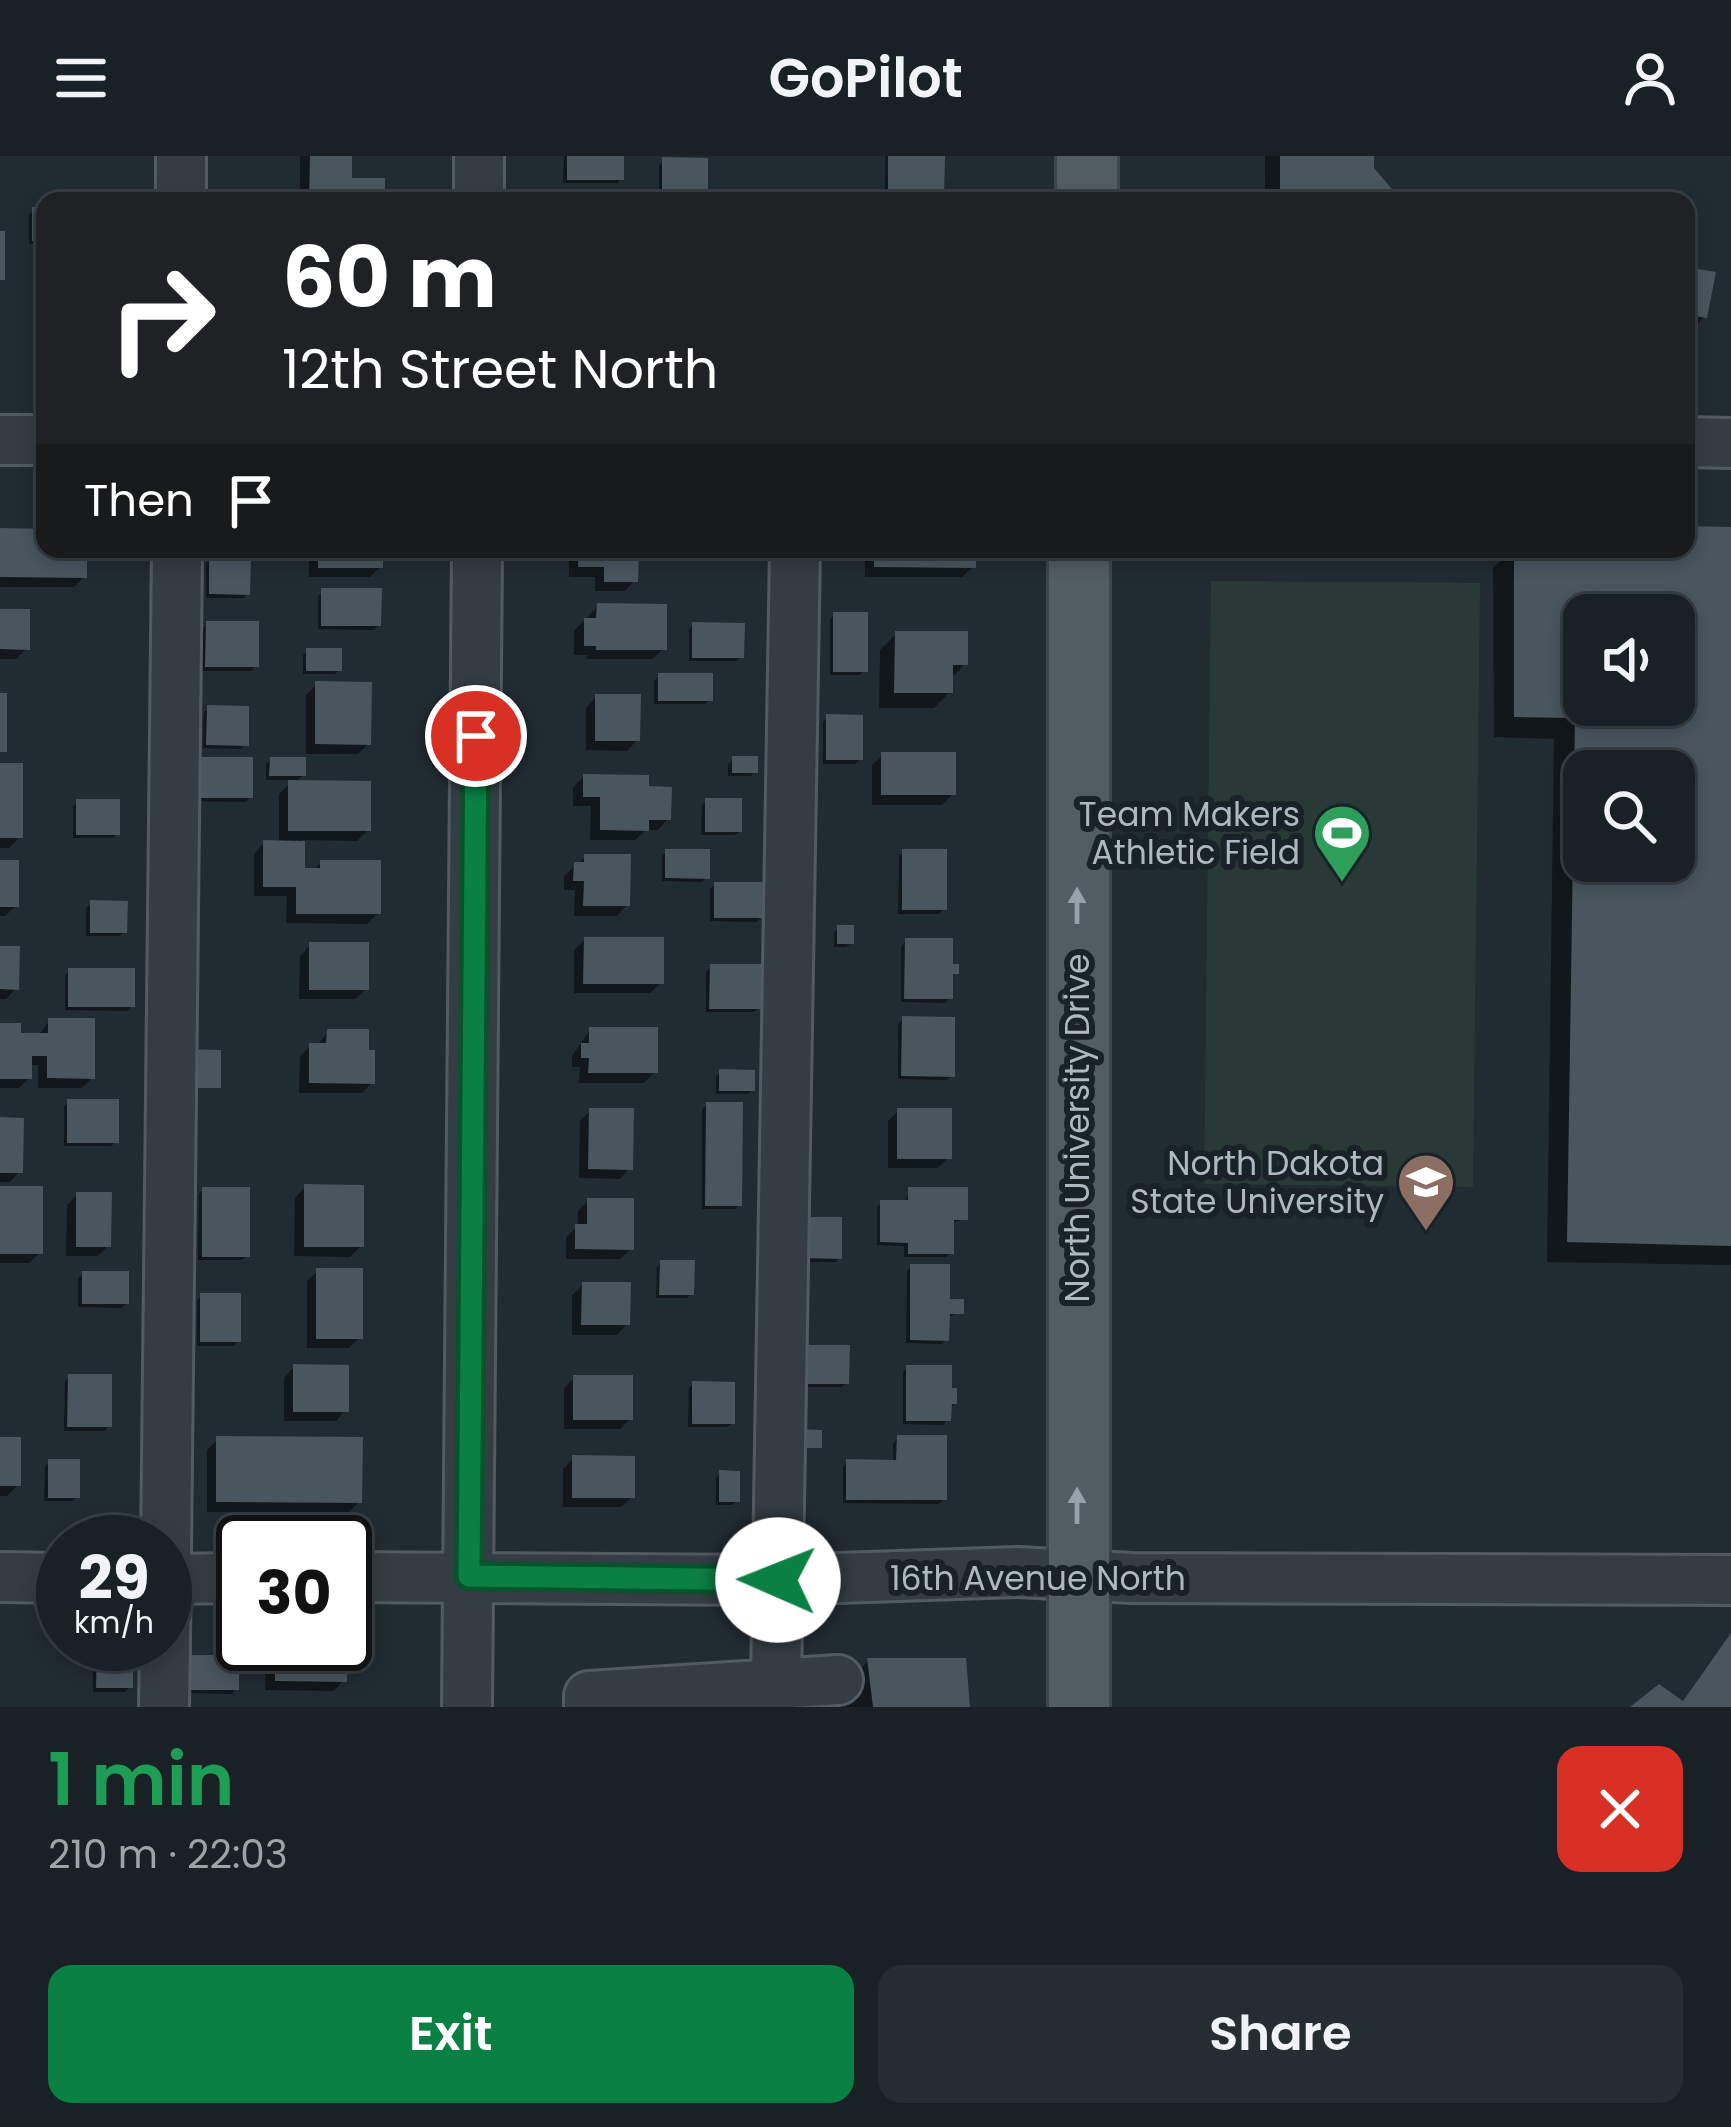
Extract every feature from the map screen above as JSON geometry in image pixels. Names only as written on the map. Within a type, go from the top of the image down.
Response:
[{"type":"main road","points":[[1087,156],[1087,192]]},
{"type":"main road","name":"North University Drive","points":[[1078,558],[1079,1707]]},
{"type":"street","points":[[181,192],[182,156]]},
{"type":"street","points":[[479,156],[479,192]]},
{"type":"street","points":[[0,440],[36,440]]},
{"type":"street","points":[[1695,442],[1731,442]]},
{"type":"street","points":[[166,1515],[177,558]]},
{"type":"street","points":[[467,1707],[477,558]]},
{"type":"street","points":[[776,1684],[795,558]]},
{"type":"street","name":"16th Avenue North","points":[[372,1577],[778,1580],[1018,1572],[1078,1577],[1731,1580]]},
{"type":"street","points":[[0,1577],[36,1578]]},
{"type":"street","points":[[164,1707],[165,1671]]},
{"type":"street","points":[[589,1707],[589,1696],[838,1681]]},
{"type":"shaded area","name":"Team Makers Athletic Field","points":[[1211,581],[1480,583],[1473,1187],[1204,1184]]},
{"type":"building","points":[[310,156],[352,156],[352,178],[385,178],[385,192],[309,192]]},
{"type":"building","points":[[567,156],[624,156],[624,180],[567,180]]},
{"type":"building","points":[[888,156],[945,156],[944,192],[888,192]]},
{"type":"building","points":[[1280,156],[1374,156],[1374,168],[1394,192],[1280,192]]},
{"type":"building","points":[[662,157],[708,158],[708,192],[662,192]]},
{"type":"building","points":[[32,207],[36,207],[36,241],[32,241]]},
{"type":"building","points":[[0,231],[5,231],[5,280],[0,280]]},
{"type":"building","points":[[1695,268],[1716,272],[1707,318],[1695,316]]},
{"type":"building","points":[[1695,526],[1731,527],[1731,1246],[1567,1242],[1572,882],[1695,882],[1695,750],[1575,750],[1575,726],[1695,726],[1695,594],[1563,594],[1563,718],[1514,717],[1514,558],[1695,558]]},
{"type":"building","points":[[0,528],[36,529],[36,558],[87,558],[87,578],[0,577]]},
{"type":"building","points":[[209,558],[251,558],[250,595],[209,594]]},
{"type":"building","points":[[318,558],[383,558],[383,568],[318,568]]},
{"type":"building","points":[[578,558],[639,558],[638,582],[604,582],[604,567],[578,567]]},
{"type":"building","points":[[874,558],[976,558],[976,568],[874,567]]},
{"type":"building","points":[[321,588],[382,588],[381,626],[321,626]]},
{"type":"building","points":[[597,603],[667,604],[667,650],[584,646],[584,618],[596,618]]},
{"type":"building","points":[[0,609],[30,609],[30,650],[0,649]]},
{"type":"building","points":[[833,612],[868,612],[868,672],[833,672]]},
{"type":"building","points":[[206,621],[259,621],[259,667],[205,667]]},
{"type":"building","points":[[692,622],[745,623],[744,658],[692,658]]},
{"type":"building","points":[[895,631],[968,631],[968,665],[953,665],[953,693],[894,693]]},
{"type":"building","points":[[306,648],[342,648],[342,671],[306,671]]},
{"type":"building","points":[[658,673],[713,673],[713,701],[658,701]]},
{"type":"building","points":[[315,681],[372,682],[371,745],[315,744]]},
{"type":"building","points":[[0,693],[7,693],[7,752],[0,752]]},
{"type":"building","points":[[595,694],[641,694],[640,741],[595,741]]},
{"type":"building","points":[[207,705],[249,706],[249,746],[206,745]]},
{"type":"building","points":[[826,714],[863,715],[863,760],[826,760]]},
{"type":"building","points":[[881,752],[956,752],[956,795],[881,795]]},
{"type":"building","points":[[732,756],[758,756],[758,773],[732,773]]},
{"type":"building","points":[[185,757],[253,757],[253,798],[185,798]]},
{"type":"building","points":[[270,757],[306,757],[306,776],[269,776]]},
{"type":"building","points":[[0,763],[23,763],[23,838],[0,838]]},
{"type":"building","points":[[583,774],[649,775],[649,786],[672,787],[671,820],[649,820],[649,831],[600,830],[600,797],[583,797]]},
{"type":"building","points":[[288,780],[371,781],[371,831],[288,831]]},
{"type":"building","points":[[705,798],[742,798],[742,832],[705,832]]},
{"type":"building","points":[[76,799],[120,799],[120,835],[76,835]]},
{"type":"building","points":[[263,840],[305,841],[305,868],[320,868],[320,860],[381,860],[381,914],[296,914],[296,887],[263,887]]},
{"type":"building","points":[[665,849],[710,849],[710,879],[665,878]]},
{"type":"building","points":[[902,849],[947,849],[947,910],[902,910]]},
{"type":"building","points":[[584,854],[631,854],[630,906],[583,906],[584,881],[573,881],[574,862],[584,862]]},
{"type":"building","points":[[0,860],[19,860],[19,907],[0,907]]},
{"type":"building","points":[[714,882],[764,882],[764,918],[714,918]]},
{"type":"building","points":[[90,900],[128,901],[127,933],[90,933]]},
{"type":"building","points":[[837,925],[854,925],[854,944],[837,944]]},
{"type":"building","points":[[584,937],[664,937],[664,984],[583,984]]},
{"type":"building","points":[[905,938],[953,938],[953,964],[959,964],[959,974],[953,974],[953,999],[904,999]]},
{"type":"building","points":[[309,942],[369,942],[369,990],[309,990]]},
{"type":"building","points":[[0,946],[20,946],[19,990],[0,989]]},
{"type":"building","points":[[710,964],[762,964],[762,1009],[709,1009]]},
{"type":"building","points":[[68,968],[135,968],[135,1007],[68,1007]]},
{"type":"building","points":[[902,1016],[955,1017],[955,1077],[901,1076]]},
{"type":"building","points":[[48,1018],[95,1018],[95,1079],[47,1078],[47,1056],[32,1056],[32,1079],[0,1079],[0,1023],[21,1023],[21,1033],[48,1033]]},
{"type":"building","points":[[589,1027],[658,1027],[658,1073],[588,1073],[589,1058],[581,1058],[581,1043],[589,1043]]},
{"type":"building","points":[[327,1029],[369,1029],[369,1050],[375,1050],[375,1084],[309,1083],[309,1043],[326,1043]]},
{"type":"building","points":[[185,1049],[221,1050],[221,1088],[185,1088]]},
{"type":"building","points":[[719,1069],[755,1070],[755,1091],[719,1091]]},
{"type":"building","points":[[67,1099],[119,1099],[119,1143],[67,1143]]},
{"type":"building","points":[[706,1102],[743,1102],[742,1206],[705,1206]]},
{"type":"building","points":[[589,1108],[634,1108],[633,1170],[588,1169]]},
{"type":"building","points":[[897,1108],[952,1108],[952,1159],[897,1159]]},
{"type":"building","points":[[0,1117],[24,1118],[23,1173],[0,1173]]},
{"type":"building","points":[[304,1184],[364,1185],[364,1247],[304,1247]]},
{"type":"building","points":[[0,1186],[43,1186],[43,1254],[0,1254]]},
{"type":"building","points":[[202,1187],[250,1187],[250,1257],[202,1257]]},
{"type":"building","points":[[908,1187],[968,1187],[968,1220],[954,1220],[954,1254],[908,1254],[908,1243],[880,1242],[880,1200],[908,1200]]},
{"type":"building","points":[[76,1192],[112,1192],[111,1247],[76,1247]]},
{"type":"building","points":[[587,1198],[634,1198],[634,1250],[575,1249],[575,1224],[587,1224]]},
{"type":"building","points":[[802,1217],[842,1217],[842,1259],[802,1258]]},
{"type":"building","points":[[660,1260],[695,1260],[694,1295],[659,1295]]},
{"type":"building","points":[[910,1264],[950,1264],[950,1299],[964,1299],[964,1314],[950,1314],[949,1341],[910,1340]]},
{"type":"building","points":[[316,1268],[363,1268],[363,1339],[316,1339]]},
{"type":"building","points":[[82,1271],[129,1271],[129,1304],[82,1304]]},
{"type":"building","points":[[582,1282],[631,1282],[630,1325],[581,1325]]},
{"type":"building","points":[[200,1293],[241,1293],[241,1342],[200,1342]]},
{"type":"building","points":[[800,1345],[850,1345],[849,1384],[800,1384]]},
{"type":"building","points":[[293,1364],[349,1365],[349,1412],[293,1412]]},
{"type":"building","points":[[906,1365],[952,1365],[957,1404],[952,1404],[951,1421],[906,1421]]},
{"type":"building","points":[[68,1374],[112,1374],[112,1427],[67,1427]]},
{"type":"building","points":[[573,1375],[633,1375],[633,1420],[573,1420]]},
{"type":"building","points":[[692,1381],[735,1382],[735,1424],[692,1424]]},
{"type":"building","points":[[798,1429],[822,1430],[822,1448],[798,1448]]},
{"type":"building","points":[[897,1435],[947,1435],[947,1500],[846,1500],[846,1459],[896,1460]]},
{"type":"building","points":[[216,1436],[363,1437],[362,1503],[216,1502]]},
{"type":"building","points":[[0,1437],[21,1437],[21,1486],[0,1486]]},
{"type":"building","points":[[572,1455],[635,1456],[635,1498],[572,1498]]},
{"type":"building","points":[[48,1459],[80,1459],[80,1498],[48,1498]]},
{"type":"building","points":[[719,1470],[740,1471],[740,1502],[719,1502]]},
{"type":"building","points":[[1731,1633],[1731,1707],[1630,1707],[1659,1684],[1683,1701]]},
{"type":"building","points":[[192,1655],[216,1655],[216,1671],[239,1671],[239,1690],[191,1690]]},
{"type":"building","points":[[867,1658],[966,1658],[970,1707],[873,1707]]},
{"type":"building","points":[[96,1671],[133,1671],[133,1688],[96,1688]]},
{"type":"building","points":[[275,1671],[347,1671],[347,1682],[275,1681]]},
{"type":"place","name":"Team Makers Athletic Field","points":[[1342,884]]},
{"type":"place","name":"North Dakota State University","points":[[1426,1233]]},
{"type":"route","points":[[476,736],[469,1576],[778,1580]]}]
